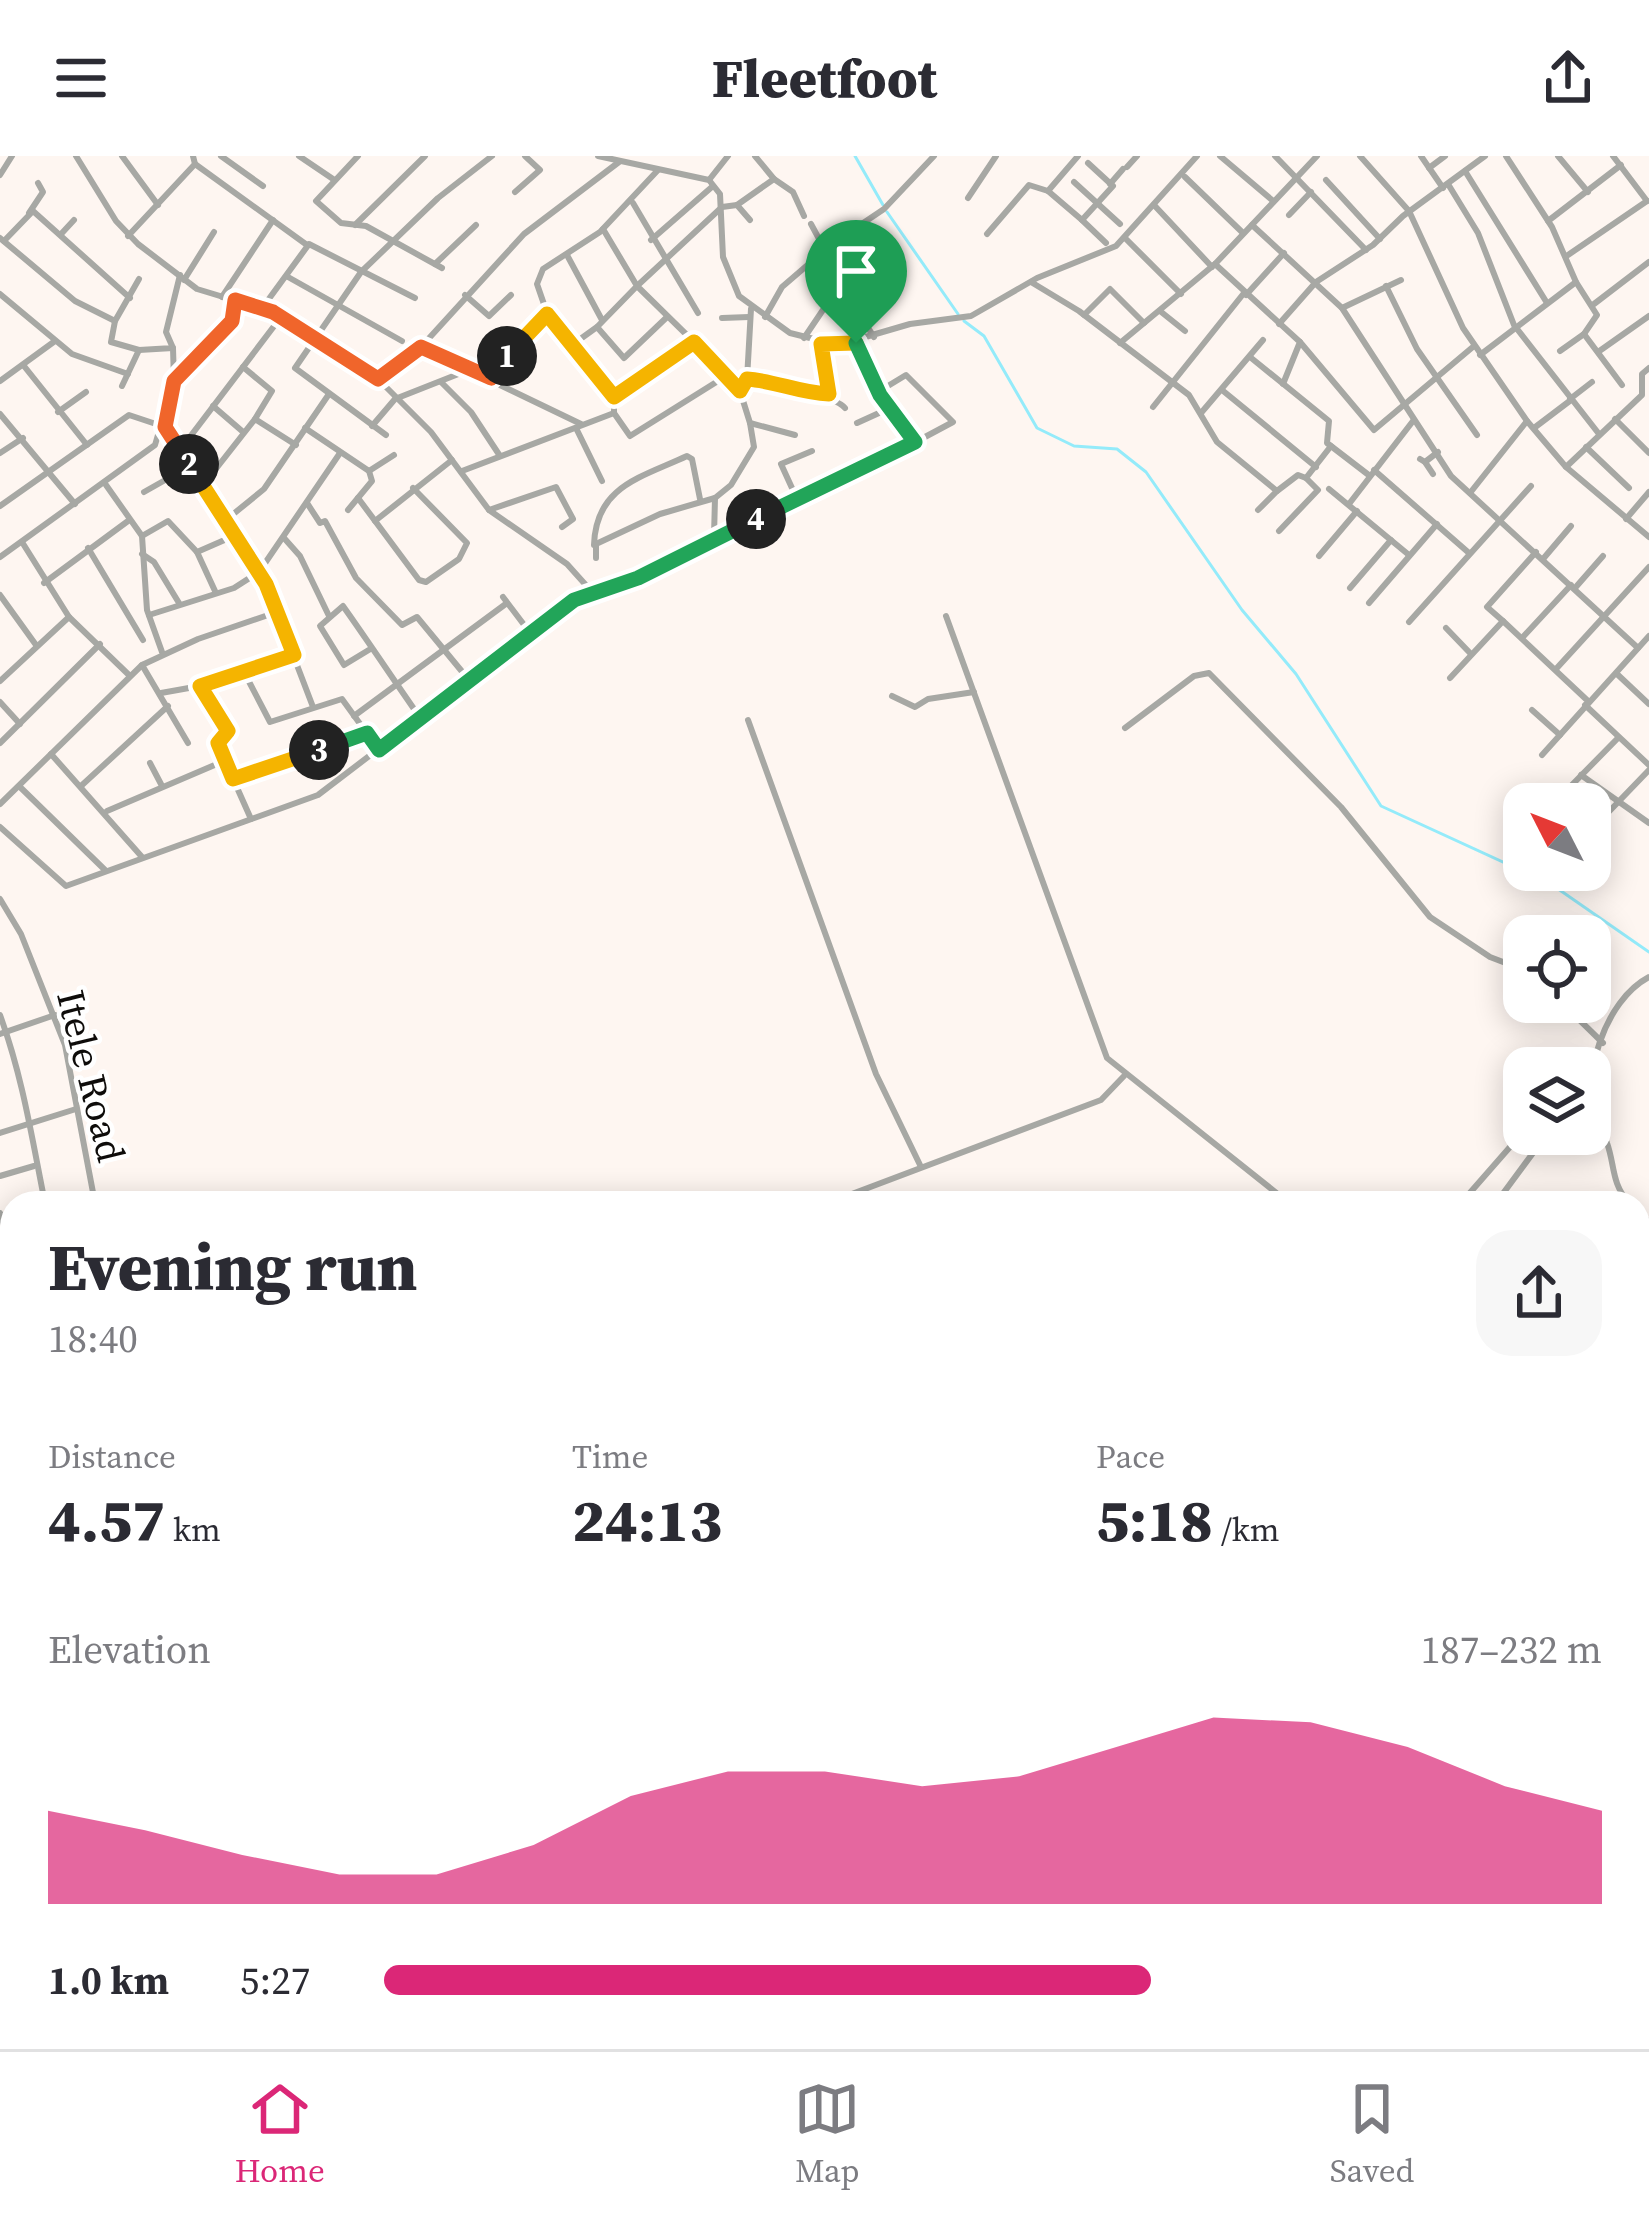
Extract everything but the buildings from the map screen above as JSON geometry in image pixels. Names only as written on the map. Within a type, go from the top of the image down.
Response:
[{"type":"street","points":[[0,175],[13,156]]},
{"type":"street","points":[[76,156],[128,236],[182,278],[222,297],[263,307],[358,361],[455,464],[489,510],[567,564],[592,593]]},
{"type":"street","points":[[122,156],[158,205]]},
{"type":"street","points":[[221,156],[263,186]]},
{"type":"street","points":[[299,156],[333,179]]},
{"type":"street","points":[[358,156],[316,201],[336,220],[394,240],[439,266],[476,226]]},
{"type":"street","points":[[355,225],[425,156]]},
{"type":"street","points":[[386,435],[295,371],[361,272],[492,156]]},
{"type":"street","points":[[515,192],[540,170],[525,156]]},
{"type":"street","points":[[598,156],[711,183]]},
{"type":"street","points":[[651,240],[711,183],[728,156]]},
{"type":"street","points":[[755,156],[774,179],[793,192],[804,216]]},
{"type":"street","points":[[765,317],[782,286],[826,248],[884,209],[934,156]]},
{"type":"street","points":[[968,197],[997,156]]},
{"type":"street","points":[[1048,191],[1078,156]]},
{"type":"street","points":[[1082,220],[1137,156]]},
{"type":"street","points":[[722,318],[750,313],[821,344],[856,343],[901,326],[978,313],[1031,282],[1126,239],[1197,156]]},
{"type":"street","points":[[1220,156],[1273,200]]},
{"type":"street","points":[[1275,156],[1366,250]]},
{"type":"street","points":[[1119,344],[1214,266],[1317,156]]},
{"type":"street","points":[[1376,156],[1363,160],[1409,211],[1474,346],[1527,421],[1566,466],[1648,536]]},
{"type":"street","points":[[1420,156],[1478,233],[1514,325],[1599,434]]},
{"type":"street","points":[[1429,168],[1445,156]]},
{"type":"street","points":[[1279,324],[1316,282],[1366,250],[1409,211],[1485,156]]},
{"type":"street","points":[[1506,156],[1568,255],[1576,282],[1594,304],[1597,318],[1560,351]]},
{"type":"street","points":[[1568,255],[1648,202],[1613,156]]},
{"type":"street","points":[[1553,158],[1588,192]]},
{"type":"street","points":[[128,236],[194,160],[307,245],[415,298]]},
{"type":"street","points":[[378,379],[421,347],[524,234],[620,161]]},
{"type":"street","points":[[1088,163],[1110,184]]},
{"type":"street","points":[[1548,220],[1621,165]]},
{"type":"street","points":[[659,169],[603,229],[539,276],[547,314],[614,397],[614,413],[625,433],[634,436],[726,376]]},
{"type":"street","points":[[1466,171],[1547,303]]},
{"type":"street","points":[[1185,177],[1244,234]]},
{"type":"street","points":[[572,345],[722,207],[736,205],[774,179]]},
{"type":"street","points":[[1326,180],[1380,239]]},
{"type":"street","points":[[1074,182],[1120,224]]},
{"type":"street","points":[[38,183],[44,192],[2,240],[75,301],[116,321]]},
{"type":"street","points":[[711,183],[722,207],[723,256],[730,281],[750,313],[747,379],[740,391]]},
{"type":"street","points":[[987,234],[1032,183],[1048,191],[1106,243]]},
{"type":"street","points":[[1289,215],[1311,192]]},
{"type":"street","points":[[632,202],[698,313]]},
{"type":"street","points":[[736,205],[750,220]]},
{"type":"street","points":[[1154,205],[1300,342],[1374,430],[1474,346]]},
{"type":"street","points":[[27,216],[37,213],[130,298]]},
{"type":"street","points":[[62,233],[74,220]]},
{"type":"street","points":[[222,297],[273,220]]},
{"type":"street","points":[[811,224],[826,248]]},
{"type":"street","points":[[1252,225],[1342,308],[1444,467],[1638,648]]},
{"type":"street","points":[[594,548],[700,499],[715,497],[731,485],[751,456],[750,423],[740,391],[637,286],[603,229]]},
{"type":"street","points":[[0,557],[145,455],[165,427],[174,381],[166,332],[182,278],[214,232]]},
{"type":"street","points":[[1126,239],[1181,294]]},
{"type":"street","points":[[263,307],[307,245]]},
{"type":"street","points":[[1153,407],[1284,253]]},
{"type":"street","points":[[566,254],[600,324],[624,358],[667,318]]},
{"type":"street","points":[[1594,304],[1649,262]]},
{"type":"street","points":[[288,277],[403,341]]},
{"type":"street","points":[[139,279],[116,321],[111,342],[140,350],[172,348]]},
{"type":"street","points":[[1342,308],[1401,280]]},
{"type":"street","points":[[1031,282],[1173,382],[1201,413],[1217,442],[1277,491]]},
{"type":"street","points":[[1480,355],[1576,282]]},
{"type":"street","points":[[1387,286],[1435,376],[1477,435]]},
{"type":"street","points":[[1084,315],[1110,290],[1144,322]]},
{"type":"street","points":[[0,294],[86,363],[128,374]]},
{"type":"street","points":[[465,295],[489,316],[511,295]]},
{"type":"street","points":[[804,338],[829,301],[847,296],[874,337]]},
{"type":"street","points":[[174,381],[232,321],[235,300]]},
{"type":"street","points":[[1160,311],[1185,331]]},
{"type":"street","points":[[491,378],[547,314]]},
{"type":"street","points":[[1597,352],[1649,316]]},
{"type":"street","points":[[180,450],[281,317]]},
{"type":"street","points":[[1584,334],[1622,385]]},
{"type":"street","points":[[0,381],[56,340]]},
{"type":"street","points":[[1201,413],[1263,340]]},
{"type":"street","points":[[614,397],[694,342]]},
{"type":"street","points":[[1283,384],[1300,342]]},
{"type":"street","points":[[856,343],[878,392],[915,442]]},
{"type":"street","points":[[821,344],[829,394]]},
{"type":"street","points":[[421,347],[579,426],[602,482]]},
{"type":"street","points":[[122,386],[140,350]]},
{"type":"street","points":[[1250,357],[1329,421],[1332,428],[1325,438],[1331,446],[1372,473],[1469,553]]},
{"type":"street","points":[[24,366],[87,445]]},
{"type":"street","points":[[204,484],[273,394],[243,368]]},
{"type":"street","points":[[1566,466],[1645,395],[1642,374],[1649,368]]},
{"type":"street","points":[[372,426],[395,399],[466,371]]},
{"type":"street","points":[[0,827],[63,886],[318,795],[574,600],[638,578],[797,499],[822,492],[953,420],[906,375],[878,392]]},
{"type":"street","points":[[747,379],[771,382],[796,393],[829,394],[845,408]]},
{"type":"street","points":[[441,382],[471,412],[500,457]]},
{"type":"street","points":[[1534,428],[1592,382]]},
{"type":"street","points":[[1222,390],[1316,467]]},
{"type":"street","points":[[58,412],[86,392]]},
{"type":"street","points":[[226,520],[264,489],[328,394]]},
{"type":"street","points":[[213,406],[243,432]]},
{"type":"street","points":[[857,423],[890,408]]},
{"type":"street","points":[[0,506],[132,413],[165,427],[259,572],[313,707]]},
{"type":"street","points":[[376,520],[413,488],[455,464],[500,457],[614,413]]},
{"type":"street","points":[[0,414],[75,503]]},
{"type":"street","points":[[255,419],[296,445]]},
{"type":"street","points":[[1615,419],[1649,453]]},
{"type":"street","points":[[1349,504],[1413,421]]},
{"type":"street","points":[[1469,493],[1527,421]]},
{"type":"street","points":[[750,423],[796,436]]},
{"type":"street","points":[[305,428],[369,471],[372,482],[348,510]]},
{"type":"street","points":[[0,453],[23,438]]},
{"type":"street","points":[[1306,478],[1331,446]]},
{"type":"street","points":[[1586,447],[1629,488]]},
{"type":"street","points":[[797,499],[781,464],[812,451]]},
{"type":"street","points":[[1433,474],[1422,460],[1438,452]]},
{"type":"street","points":[[149,615],[259,572],[340,453]]},
{"type":"street","points":[[369,471],[394,455]]},
{"type":"street","points":[[596,557],[595,519],[605,502],[630,483],[687,456],[692,459],[700,499]]},
{"type":"street","points":[[144,492],[190,466]]},
{"type":"street","points":[[1258,510],[1298,476],[1306,478],[1318,490],[1280,531]]},
{"type":"street","points":[[106,485],[142,536],[149,615],[163,653]]},
{"type":"street","points":[[1409,622],[1532,486]]},
{"type":"street","points":[[489,510],[556,487],[573,519],[562,526]]},
{"type":"street","points":[[358,498],[419,580],[426,582],[459,559],[467,544],[413,488]]},
{"type":"street","points":[[1329,489],[1409,555]]},
{"type":"street","points":[[1627,519],[1649,492]]},
{"type":"street","points":[[714,538],[715,497]]},
{"type":"street","points":[[307,503],[320,523],[325,521],[356,578],[402,625],[417,617],[470,681]]},
{"type":"street","points":[[1318,556],[1358,511]]},
{"type":"street","points":[[44,583],[128,521]]},
{"type":"street","points":[[142,536],[168,521],[196,552],[215,591]]},
{"type":"street","points":[[1369,604],[1437,524]]},
{"type":"street","points":[[1571,526],[1487,607],[1556,668],[1649,767],[1611,808]]},
{"type":"street","points":[[196,552],[236,535]]},
{"type":"street","points":[[284,538],[302,560],[329,616]]},
{"type":"street","points":[[1350,587],[1391,540]]},
{"type":"street","points":[[22,542],[70,617],[130,676]]},
{"type":"street","points":[[88,548],[143,640]]},
{"type":"street","points":[[142,554],[156,565],[179,603]]},
{"type":"street","points":[[1522,638],[1603,556]]},
{"type":"street","points":[[142,574],[156,565]]},
{"type":"street","points":[[1556,668],[1649,567]]},
{"type":"street","points":[[0,595],[3,607],[37,646]]},
{"type":"street","points":[[354,716],[505,600],[531,634]]},
{"type":"street","points":[[372,648],[344,665],[320,626],[344,606],[421,719]]},
{"type":"street","points":[[0,804],[142,665],[277,612]]},
{"type":"street","points":[[946,616],[1102,1048],[1124,1076],[1273,1191]]},
{"type":"street","points":[[0,681],[70,617]]},
{"type":"street","points":[[1450,678],[1502,620]]},
{"type":"street","points":[[1446,628],[1470,653]]},
{"type":"street","points":[[1542,755],[1649,636]]},
{"type":"street","points":[[0,743],[100,644]]},
{"type":"street","points":[[161,693],[200,686],[294,655]]},
{"type":"street","points":[[142,665],[188,743]]},
{"type":"street","points":[[244,672],[272,723],[342,699],[379,750]]},
{"type":"street","points":[[1125,728],[1194,676],[1209,673],[1341,807],[1430,917],[1503,962]]},
{"type":"street","points":[[1616,673],[1649,704]]},
{"type":"street","points":[[200,686],[228,731],[218,743],[251,819]]},
{"type":"street","points":[[892,696],[915,707],[928,699],[974,692]]},
{"type":"street","points":[[0,702],[20,724]]},
{"type":"street","points":[[81,786],[168,706]]},
{"type":"street","points":[[1532,710],[1560,735]]},
{"type":"street","points":[[748,720],[876,1074],[921,1167]]},
{"type":"street","points":[[233,779],[367,733]]},
{"type":"street","points":[[1573,783],[1618,738]]},
{"type":"street","points":[[51,754],[142,857]]},
{"type":"street","points":[[107,812],[224,761]]},
{"type":"street","points":[[150,764],[162,786]]},
{"type":"street","points":[[1581,775],[1649,823]]},
{"type":"street","points":[[19,786],[106,870]]},
{"type":"street","name":"Itele Road","points":[[0,899],[55,1015],[93,1191]]},
{"type":"street","points":[[1581,1023],[1601,1046],[1619,998],[1649,977]]},
{"type":"street","points":[[0,1015],[23,1076],[41,1191]]},
{"type":"street","points":[[3,1033],[55,1015]]},
{"type":"street","points":[[858,1191],[1101,1100],[1124,1076]]},
{"type":"street","points":[[0,1133],[76,1109]]},
{"type":"street","points":[[1472,1191],[1503,1155]]},
{"type":"street","points":[[1505,1191],[1531,1155]]},
{"type":"street","points":[[1609,1155],[1610,1173],[1621,1191]]},
{"type":"street","points":[[0,1176],[34,1166]]},
{"type":"waterway","points":[[855,156],[883,205]]},
{"type":"waterway","points":[[887,212],[958,314]]},
{"type":"waterway","points":[[964,321],[984,336],[1037,428],[1074,446],[1117,449],[1146,472],[1242,610],[1296,674],[1381,806],[1551,884],[1649,952]]},
{"type":"route","points":[[235,300],[273,312],[304,335],[358,361],[378,379],[421,347],[466,371],[491,378],[547,314],[614,397],[694,342],[740,391],[747,379],[771,382],[796,393],[829,394],[830,380],[819,358],[821,344],[856,343],[880,395],[915,442],[822,492],[797,499],[638,578],[574,600],[379,750],[367,733],[233,779],[218,745],[228,731],[200,686],[294,655],[266,584],[165,427],[174,381],[232,321],[235,300]]}]
